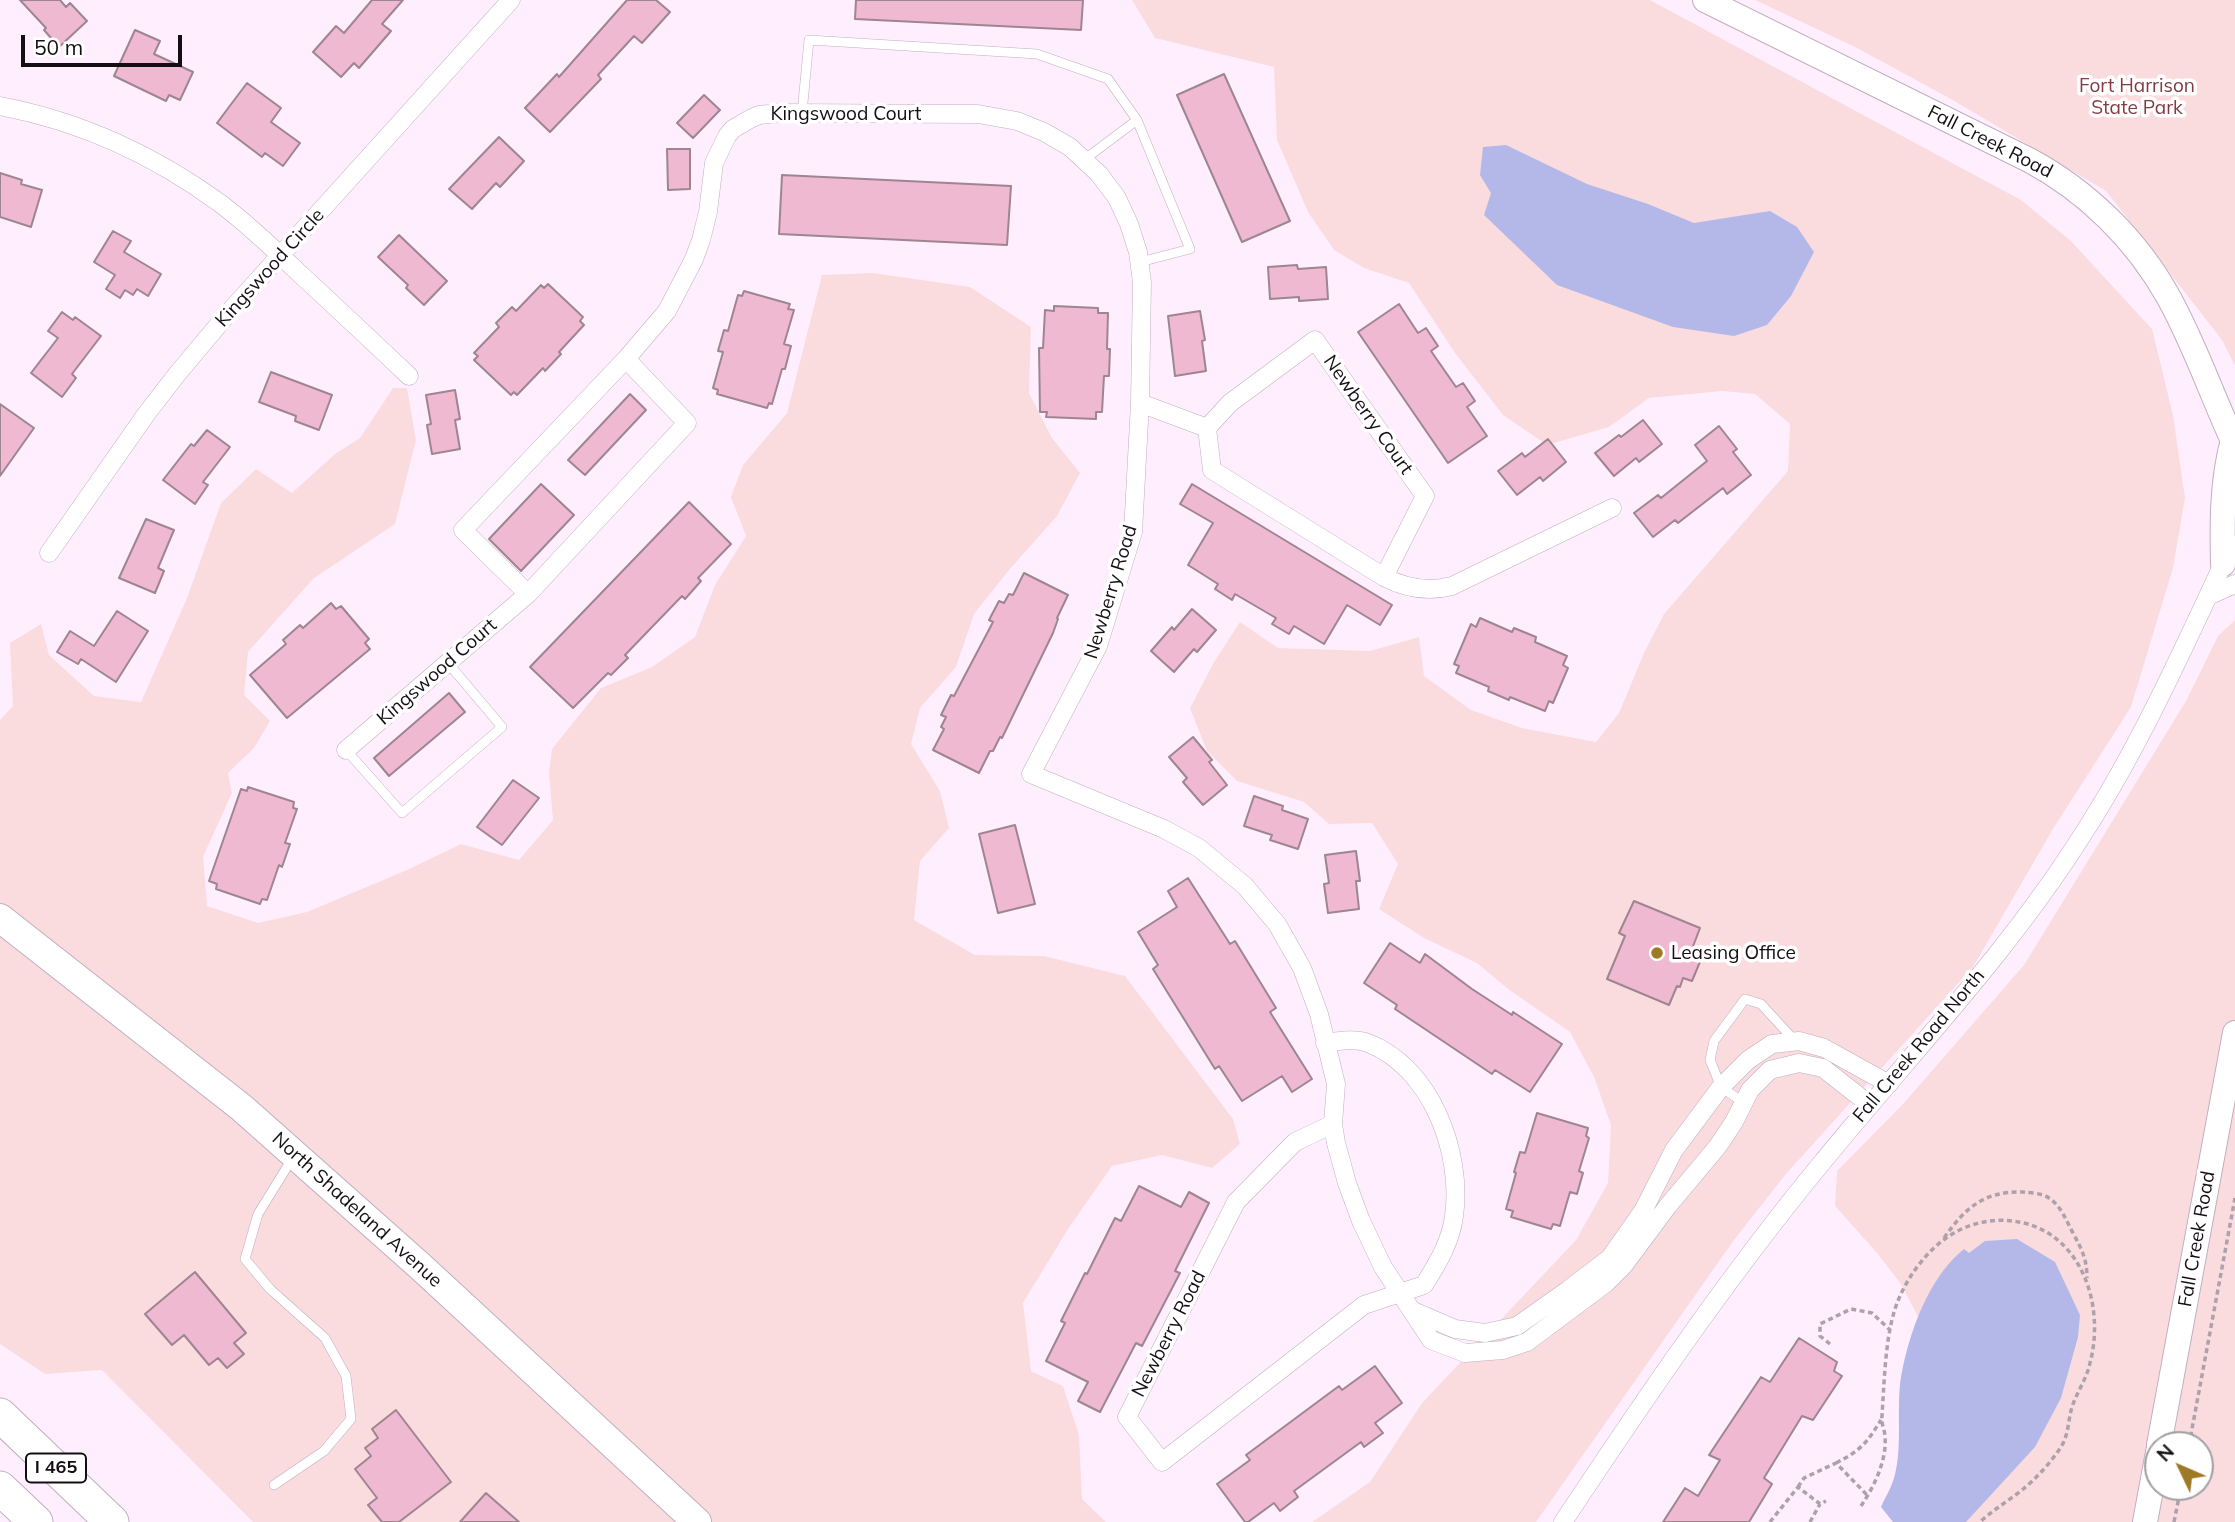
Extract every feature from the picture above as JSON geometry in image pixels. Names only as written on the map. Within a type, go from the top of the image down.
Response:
[{"type":"highway","name":"I 465","points":[[0,1415],[112,1522]]},
{"type":"highway","name":"I 465","points":[[0,1488],[36,1522]]},
{"type":"main road","name":"Fall Creek Road","points":[[1705,0],[2029,160],[2059,177],[2082,195],[2128,240],[2166,292],[2207,377],[2234,442]]},
{"type":"main road","points":[[2231,564],[2222,529],[2227,464],[2234,442]]},
{"type":"main road","name":"North Shadeland Avenue","points":[[0,919],[213,1084],[295,1154],[697,1522]]},
{"type":"main road","name":"Fall Creek Road","points":[[2162,1431],[2235,1032]]},
{"type":"main road","points":[[2145,1522],[2149,1501]]},
{"type":"street","name":"Kingswood Circle","points":[[49,553],[178,373],[280,255],[512,0]]},
{"type":"street","points":[[0,106],[49,117],[77,127],[148,158],[191,183],[223,206],[280,255],[409,376]]},
{"type":"street","name":"Kingswood Court","points":[[527,594],[463,530],[626,359],[667,311],[694,259],[708,212],[714,163],[727,136],[741,123],[759,115],[802,113],[988,116],[1017,121],[1044,132],[1085,159]]},
{"type":"street","name":"Newberry Road","points":[[1085,159],[1100,174],[1122,206],[1140,261],[1140,402],[1133,532],[1098,646],[1031,774],[1164,829],[1199,848],[1238,879],[1277,924],[1298,958],[1313,995],[1336,1084],[1333,1124],[1341,1163],[1361,1221],[1399,1292],[1431,1340],[1465,1353],[1503,1350],[1527,1342],[1606,1283],[1624,1265],[1667,1207],[1718,1146],[1750,1090],[1770,1070],[1799,1063],[1823,1068],[1870,1105]]},
{"type":"street","name":"Newberry Court","points":[[1207,428],[1230,403],[1315,340],[1424,496],[1384,577]]},
{"type":"street","name":"Kingswood Court","points":[[346,750],[527,594],[687,423],[626,359]]},
{"type":"street","points":[[1140,402],[1207,428],[1212,470],[1399,584],[1444,589],[1612,508]]},
{"type":"street","name":"Fall Creek Road North","points":[[1563,1522],[1705,1317],[1797,1193],[2011,935],[2083,836],[2140,737],[2208,596],[2231,564]]},
{"type":"street","name":"Newberry Road","points":[[1325,1043],[1348,1040],[1366,1042],[1389,1055],[1411,1074],[1438,1114],[1447,1138],[1455,1178],[1454,1216],[1442,1256],[1424,1285],[1364,1305],[1162,1462],[1127,1417],[1236,1202],[1295,1142],[1333,1124]]},
{"type":"street","points":[[1411,1310],[1455,1329],[1485,1333],[1517,1326],[1568,1290],[1610,1258],[1643,1211],[1674,1150],[1721,1087],[1748,1060],[1772,1044],[1796,1042],[1824,1048],[1889,1084]]},
{"type":"lane","points":[[802,113],[809,40],[1037,54],[1108,79],[1138,120],[1191,249],[1140,261]]},
{"type":"lane","points":[[1085,159],[1138,120]]},
{"type":"lane","points":[[346,750],[402,813],[502,727],[448,663]]},
{"type":"lane","points":[[1744,1103],[1721,1087],[1710,1060],[1714,1041],[1745,999],[1761,1004],[1796,1042]]},
{"type":"lane","points":[[274,1485],[324,1451],[351,1419],[346,1376],[325,1338],[270,1289],[245,1259],[258,1214],[295,1154]]},
{"type":"path","points":[[1940,1244],[1955,1223],[1991,1195],[2006,1192],[2048,1196],[2061,1210],[2087,1260],[2088,1284]]},
{"type":"path","points":[[2192,1431],[2235,1198]]},
{"type":"path","points":[[1861,1506],[1878,1475],[1883,1454],[1885,1437],[1881,1420],[1890,1330],[1896,1304],[1919,1266],[1955,1232],[1977,1223],[1995,1220],[2022,1222],[2055,1238],[2084,1274],[2093,1306],[2094,1345],[2090,1365],[2072,1405],[2068,1432],[2062,1446],[2023,1489],[1980,1522]]},
{"type":"path","points":[[1830,1344],[1820,1336],[1821,1324],[1851,1309],[1872,1313],[1890,1330]]},
{"type":"path","points":[[1770,1522],[1804,1478],[1858,1452],[1881,1420]]},
{"type":"path","points":[[1836,1463],[1868,1496]]},
{"type":"path","points":[[1798,1487],[1820,1504]]},
{"type":"path","points":[[1810,1522],[1820,1504],[1826,1501]]},
{"type":"path","points":[[2174,1522],[2178,1501]]},
{"type":"green space","points":[[1132,0],[1650,0],[2021,200],[2071,241],[2152,329],[2173,415],[2185,498],[2173,568],[2131,707],[2053,829],[1973,967],[1786,1174],[1734,1240],[1536,1522],[1312,1522],[1370,1482],[1422,1403],[1576,1240],[1608,1183],[1611,1125],[1594,1077],[1570,1032],[1508,989],[1477,963],[1424,938],[1379,909],[1398,864],[1372,823],[1329,824],[1304,802],[1237,781],[1207,751],[1190,708],[1214,662],[1240,622],[1278,648],[1370,651],[1419,637],[1424,676],[1471,710],[1522,728],[1596,742],[1619,713],[1664,614],[1788,471],[1790,424],[1755,394],[1722,391],[1649,398],[1609,427],[1547,445],[1503,415],[1455,353],[1409,283],[1364,268],[1334,250],[1308,212],[1277,140],[1274,67],[1155,38]]},
{"type":"green space","name":"Fort Harrison State Park","points":[[1755,0],[2235,0],[2235,366],[2222,340],[2106,191],[1951,99],[1855,47]]},
{"type":"green space","points":[[873,273],[970,287],[1031,327],[1029,393],[1052,438],[1080,473],[1057,516],[974,614],[956,667],[920,708],[911,744],[940,791],[949,828],[920,861],[914,920],[975,955],[1044,956],[1125,976],[1233,1119],[1240,1144],[1212,1168],[1162,1155],[1112,1166],[1068,1229],[1023,1303],[1031,1371],[1063,1386],[1079,1435],[1082,1499],[1106,1522],[253,1522],[102,1370],[45,1374],[0,1344],[0,720],[13,706],[10,643],[41,624],[49,655],[94,696],[141,702],[187,598],[221,503],[256,469],[292,493],[335,454],[360,438],[393,388],[407,388],[416,440],[395,524],[313,579],[248,652],[244,695],[270,721],[254,748],[228,773],[232,793],[203,857],[207,906],[258,923],[307,912],[461,844],[519,860],[553,820],[549,773],[552,749],[601,688],[652,667],[695,637],[715,585],[746,536],[731,497],[743,465],[787,413],[822,275]]},
{"type":"green space","points":[[2235,620],[2235,1522],[1926,1522],[1955,1388],[1901,1284],[1835,1206],[1837,1171],[1903,1104],[2024,965],[2186,701],[2218,636]]},
{"type":"water","points":[[1506,145],[1587,184],[1694,223],[1770,211],[1797,227],[1814,252],[1791,296],[1767,325],[1734,336],[1673,327],[1557,285],[1484,215],[1491,193],[1480,175],[1483,147]]},
{"type":"water","points":[[2017,1239],[2055,1262],[2080,1315],[2078,1337],[2061,1398],[2035,1447],[1966,1522],[1893,1522],[1881,1507],[1897,1467],[1901,1377],[1909,1343],[1922,1307],[1940,1275],[1964,1249],[1969,1253],[1985,1241]]},
{"type":"building","points":[[20,0],[60,0],[66,7],[70,3],[87,21],[59,47],[44,30],[46,28]]},
{"type":"building","points":[[372,0],[403,0],[382,24],[391,31],[359,68],[354,63],[341,77],[313,52],[336,26],[344,33]]},
{"type":"building","points":[[627,0],[656,0],[670,12],[642,43],[634,36],[598,75],[601,79],[550,132],[525,108],[557,74],[559,77]]},
{"type":"building","points":[[856,0],[1083,0],[1081,30],[855,19]]},
{"type":"building","points":[[135,30],[160,41],[154,54],[193,72],[180,100],[169,95],[166,101],[114,76]]},
{"type":"building","points":[[1224,74],[1290,221],[1242,242],[1177,95]]},
{"type":"building","points":[[247,83],[281,108],[271,122],[300,143],[283,166],[265,153],[262,157],[217,123]]},
{"type":"building","points":[[704,95],[720,110],[693,138],[677,123]]},
{"type":"building","points":[[499,137],[524,161],[500,187],[496,183],[472,209],[449,189]]},
{"type":"building","points":[[667,149],[690,149],[690,189],[668,190]]},
{"type":"building","points":[[0,173],[22,180],[21,184],[42,190],[31,227],[0,217]]},
{"type":"building","points":[[782,175],[1011,186],[1007,245],[779,234]]},
{"type":"building","points":[[113,231],[131,241],[124,252],[161,274],[148,296],[137,289],[133,295],[125,290],[120,298],[106,289],[115,275],[94,262]]},
{"type":"building","points":[[399,235],[447,281],[424,305],[406,288],[408,285],[378,257]]},
{"type":"building","points":[[1297,265],[1298,269],[1326,267],[1328,299],[1270,299],[1268,267]]},
{"type":"building","points":[[548,284],[583,317],[580,321],[584,325],[545,371],[543,368],[517,395],[514,392],[511,395],[474,360],[478,356],[474,353],[499,327],[496,323],[512,307],[516,311],[541,285],[544,288]]},
{"type":"building","points":[[744,291],[790,304],[788,309],[794,310],[784,344],[791,346],[785,369],[782,369],[772,404],[769,403],[767,408],[717,394],[718,390],[713,388],[723,352],[718,351],[724,330],[728,331],[738,295],[742,296]]},
{"type":"building","points":[[1399,304],[1418,333],[1426,328],[1438,346],[1431,351],[1456,387],[1463,383],[1475,401],[1467,407],[1487,436],[1448,463],[1358,332]]},
{"type":"building","points":[[1054,306],[1098,308],[1098,313],[1108,313],[1109,376],[1104,376],[1102,412],[1096,412],[1096,419],[1046,417],[1047,412],[1040,412],[1039,348],[1043,348],[1045,310],[1054,311]]},
{"type":"building","points":[[1200,311],[1206,371],[1175,376],[1168,316]]},
{"type":"building","points":[[62,312],[73,320],[75,317],[101,336],[72,374],[76,378],[62,397],[31,373],[58,338],[48,331]]},
{"type":"building","points":[[271,372],[332,395],[319,430],[295,421],[296,416],[259,402]]},
{"type":"building","points":[[455,390],[460,419],[455,420],[460,449],[432,454],[426,395]]},
{"type":"building","points":[[630,394],[646,410],[585,475],[568,460]]},
{"type":"building","points":[[0,404],[34,428],[0,476]]},
{"type":"building","points":[[1643,420],[1662,444],[1639,462],[1636,458],[1614,476],[1595,453]]},
{"type":"building","points":[[1719,426],[1737,449],[1733,452],[1751,475],[1727,494],[1723,488],[1678,523],[1675,520],[1653,537],[1634,513],[1658,495],[1661,498],[1707,461],[1695,445]]},
{"type":"building","points":[[207,430],[230,447],[203,482],[208,485],[195,504],[163,480],[191,444],[194,446]]},
{"type":"building","points":[[1548,439],[1566,462],[1543,481],[1540,477],[1517,495],[1498,471],[1522,453],[1525,457]]},
{"type":"building","points":[[541,484],[574,515],[521,571],[489,539]]},
{"type":"building","points":[[1192,484],[1392,605],[1380,625],[1347,605],[1324,644],[1294,626],[1289,634],[1272,624],[1276,618],[1235,594],[1232,600],[1215,589],[1218,584],[1188,565],[1213,523],[1180,504]]},
{"type":"building","points":[[689,502],[731,544],[698,578],[701,581],[685,599],[682,596],[625,655],[628,658],[611,675],[608,673],[573,708],[530,667]]},
{"type":"building","points":[[146,519],[174,530],[158,568],[164,571],[155,593],[119,578]]},
{"type":"building","points":[[1024,573],[1068,595],[1053,633],[1002,738],[1000,737],[993,751],[990,751],[979,773],[933,750],[944,729],[941,727],[946,717],[941,715],[993,622],[989,620],[999,601],[1004,603],[1009,594],[1013,595]]},
{"type":"building","points":[[331,603],[336,609],[341,606],[369,639],[365,643],[370,649],[287,718],[250,675],[286,644],[283,640],[300,625],[303,628]]},
{"type":"building","points":[[1192,609],[1216,630],[1197,652],[1194,649],[1174,672],[1151,651]]},
{"type":"building","points":[[117,611],[148,631],[116,682],[81,659],[78,664],[57,652],[70,631],[94,646]]},
{"type":"building","points":[[1480,618],[1512,632],[1514,628],[1536,637],[1535,642],[1567,656],[1563,665],[1568,668],[1553,703],[1549,701],[1545,711],[1510,697],[1509,700],[1488,691],[1489,687],[1456,673],[1459,666],[1454,664],[1471,624],[1476,627]]},
{"type":"building","points":[[449,693],[465,712],[389,776],[374,758]]},
{"type":"building","points":[[1193,737],[1212,760],[1209,762],[1227,785],[1203,805],[1183,782],[1187,778],[1169,757]]},
{"type":"building","points":[[513,780],[539,798],[502,845],[477,827]]},
{"type":"building","points":[[248,787],[294,802],[293,808],[297,809],[285,843],[290,844],[282,867],[279,865],[267,900],[262,899],[260,904],[216,889],[217,884],[209,881],[241,789],[247,791]]},
{"type":"building","points":[[1254,796],[1283,806],[1282,810],[1308,819],[1298,849],[1270,840],[1272,835],[1244,826]]},
{"type":"building","points":[[1015,825],[1035,904],[998,913],[979,834]]},
{"type":"building","points":[[1356,851],[1360,881],[1356,881],[1359,909],[1328,913],[1324,884],[1329,883],[1325,855]]},
{"type":"building","points":[[1188,878],[1230,944],[1235,941],[1276,1008],[1270,1012],[1312,1079],[1292,1092],[1282,1076],[1242,1101],[1219,1066],[1215,1069],[1153,969],[1158,965],[1138,932],[1177,907],[1168,891]]},
{"type":"building","name":"Leasing Office","points":[[1634,901],[1700,928],[1692,949],[1702,957],[1692,981],[1683,978],[1669,1005],[1607,979],[1625,936],[1619,933]]},
{"type":"building","points":[[1390,943],[1420,963],[1425,954],[1472,989],[1562,1044],[1530,1092],[1495,1070],[1492,1074],[1395,1009],[1397,1005],[1364,983]]},
{"type":"building","points":[[1537,1113],[1588,1128],[1586,1136],[1589,1138],[1579,1171],[1583,1173],[1577,1194],[1570,1192],[1560,1226],[1553,1224],[1551,1229],[1511,1217],[1513,1211],[1506,1209],[1520,1152],[1525,1153]]},
{"type":"building","points":[[1139,1186],[1181,1207],[1189,1192],[1209,1203],[1175,1271],[1180,1273],[1142,1346],[1136,1343],[1100,1412],[1078,1401],[1088,1382],[1046,1361],[1065,1323],[1061,1321],[1085,1273],[1087,1274],[1115,1218],[1121,1221]]},
{"type":"building","points":[[195,1272],[246,1333],[234,1343],[244,1354],[227,1368],[218,1358],[209,1365],[184,1335],[172,1345],[145,1314]]},
{"type":"building","points":[[1799,1338],[1837,1362],[1834,1371],[1842,1376],[1813,1420],[1802,1416],[1764,1478],[1772,1484],[1749,1522],[1663,1522],[1685,1488],[1698,1496],[1720,1460],[1709,1455],[1761,1377],[1770,1382]]},
{"type":"building","points":[[1375,1366],[1402,1403],[1375,1423],[1383,1433],[1364,1447],[1361,1442],[1294,1491],[1298,1497],[1280,1511],[1274,1503],[1245,1522],[1217,1484],[1250,1460],[1246,1455],[1339,1386],[1342,1390]]},
{"type":"building","points":[[396,1410],[451,1482],[399,1522],[382,1522],[368,1505],[377,1498],[355,1469],[371,1456],[365,1448],[378,1438],[372,1429]]},
{"type":"building","points":[[486,1493],[519,1522],[460,1522]]},
{"type":"place","name":"Leasing Office","points":[[1657,953]]}]
